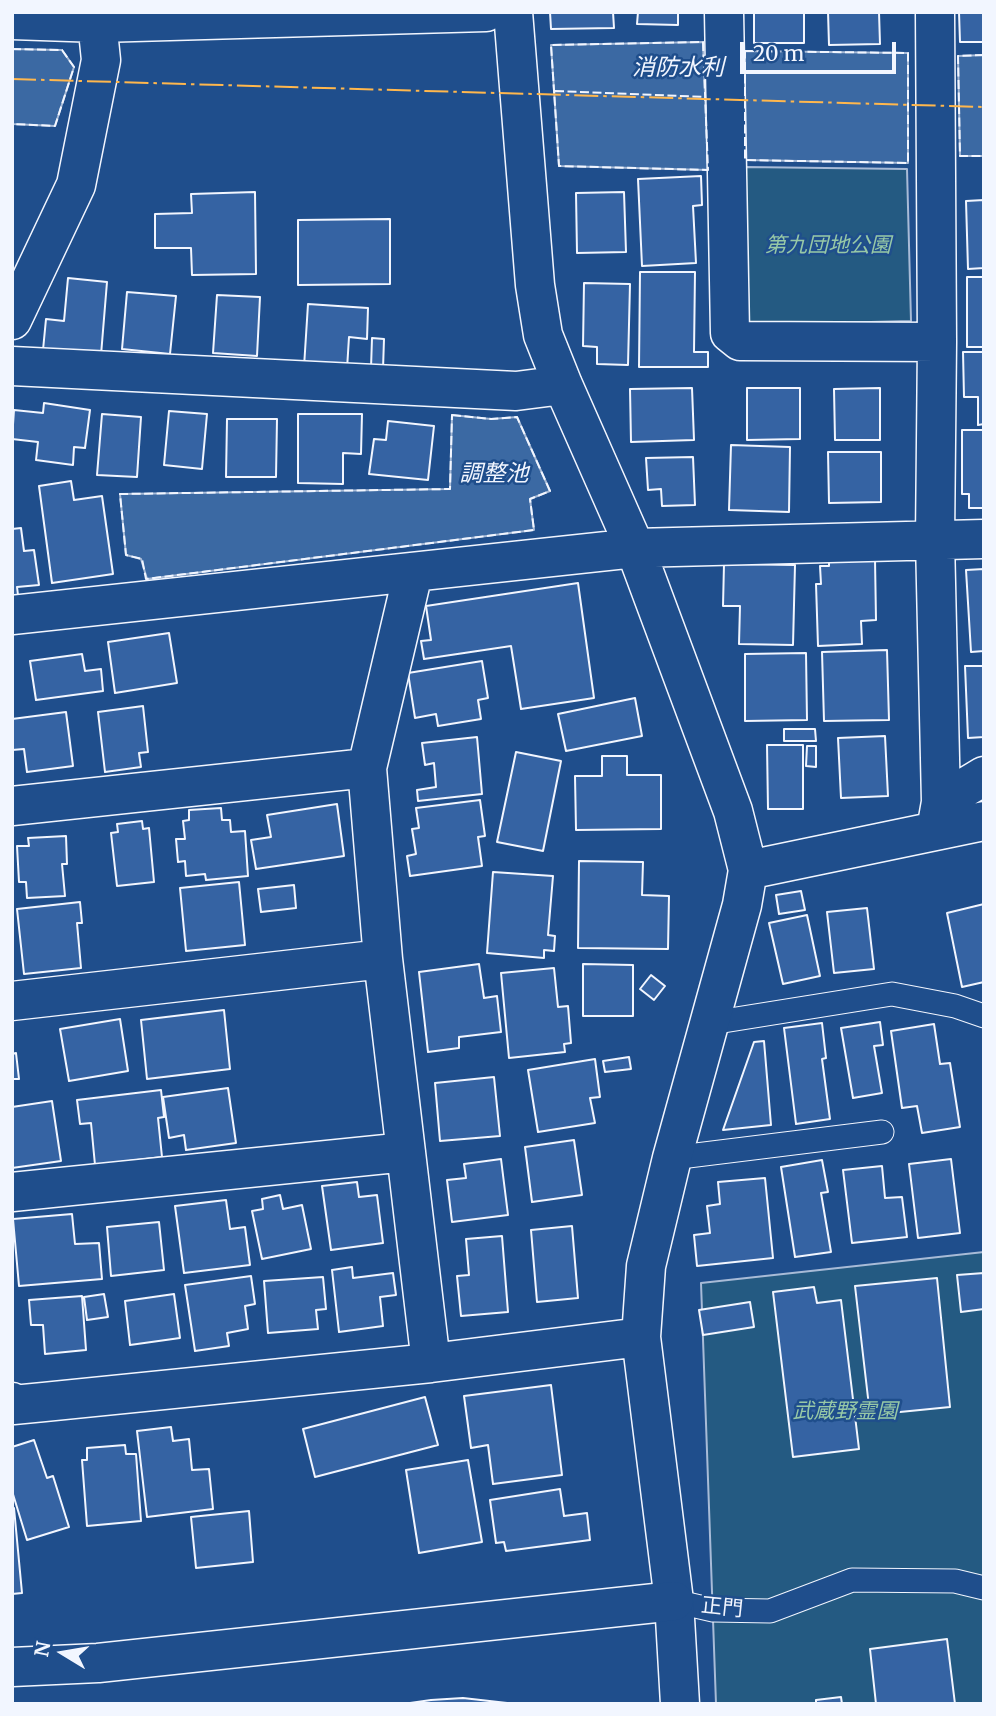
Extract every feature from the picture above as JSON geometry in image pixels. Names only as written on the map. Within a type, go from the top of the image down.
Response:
[{"type":"street","points":[[12,20],[486,12]]},
{"type":"street","points":[[513,12],[535,285],[543,335],[635,548],[733,811],[748,870],[743,905],[672,1158],[646,1266],[641,1337],[674,1601],[680,1704]]},
{"type":"street","points":[[724,12],[730,333],[740,341],[937,342]]},
{"type":"street","points":[[935,12],[935,540],[939,816]]},
{"type":"street","points":[[12,320],[76,185],[101,60],[97,18]]},
{"type":"street","points":[[12,366],[516,391],[563,385]]},
{"type":"street","points":[[12,615],[635,548],[984,539]]},
{"type":"street","points":[[413,573],[367,768],[383,959],[431,1363]]},
{"type":"street","points":[[12,806],[367,768]]},
{"type":"street","points":[[939,816],[984,776]]},
{"type":"street","points":[[748,870],[939,816],[984,821]]},
{"type":"street","points":[[12,1001],[383,959]]},
{"type":"street","points":[[12,1192],[406,1152]]},
{"type":"street","points":[[12,1402],[13,1405],[431,1363],[641,1337]]},
{"type":"street","points":[[12,1667],[98,1663],[674,1601]]},
{"type":"lane","points":[[711,1023],[892,994],[955,1006],[984,1016]]},
{"type":"lane","points":[[672,1158],[881,1132]]},
{"type":"lane","name":"正門","points":[[674,1601],[713,1609],[770,1611],[852,1580],[954,1581],[984,1588]]},
{"type":"green space","name":"第九団地公園","points":[[745,167],[907,169],[911,321],[749,325]]},
{"type":"green space","name":"武蔵野霊園","points":[[984,1252],[984,1704],[716,1704],[701,1283]]},
{"type":"water","name":"消防水利","points":[[703,42],[708,170],[559,166],[551,45]]},
{"type":"water","points":[[12,49],[62,50],[74,67],[55,126],[12,124]]},
{"type":"water","points":[[745,51],[908,53],[908,163],[745,160]]},
{"type":"water","points":[[984,55],[984,156],[960,156],[958,56]]},
{"type":"water","name":"調整池","points":[[452,415],[491,419],[517,417],[550,491],[530,499],[534,530],[147,579],[141,559],[126,555],[120,494],[450,489]]},
{"type":"building","points":[[550,12],[613,12],[614,28],[551,29]]},
{"type":"building","points":[[638,12],[678,12],[678,25],[637,24]]},
{"type":"building","points":[[746,12],[804,12],[804,43],[754,43],[754,13]]},
{"type":"building","points":[[828,12],[879,12],[880,44],[829,45]]},
{"type":"building","points":[[959,12],[984,12],[984,42],[960,42]]},
{"type":"building","points":[[701,176],[702,205],[693,206],[696,263],[642,266],[638,179]]},
{"type":"building","points":[[255,192],[256,274],[192,275],[191,248],[155,248],[155,214],[192,213],[191,194]]},
{"type":"building","points":[[624,192],[626,252],[577,253],[576,193]]},
{"type":"building","points":[[984,200],[984,268],[968,269],[966,201]]},
{"type":"building","points":[[390,219],[390,284],[298,285],[298,220]]},
{"type":"building","points":[[640,272],[695,272],[694,352],[708,352],[708,367],[639,367]]},
{"type":"building","points":[[967,277],[984,277],[984,347],[967,347]]},
{"type":"building","points":[[68,278],[107,282],[101,355],[43,350],[46,319],[64,321]]},
{"type":"building","points":[[584,283],[630,284],[628,365],[597,364],[597,347],[583,346]]},
{"type":"building","points":[[127,292],[176,296],[170,354],[122,349]]},
{"type":"building","points":[[217,295],[260,297],[257,356],[213,353]]},
{"type":"building","points":[[308,304],[368,308],[367,339],[349,337],[347,369],[304,367]]},
{"type":"building","points":[[372,338],[384,339],[383,369],[371,368]]},
{"type":"building","points":[[963,352],[984,352],[984,424],[978,425],[978,397],[964,397]]},
{"type":"building","points":[[692,388],[694,440],[631,442],[630,389]]},
{"type":"building","points":[[747,388],[800,388],[800,439],[747,440]]},
{"type":"building","points":[[880,388],[880,440],[835,440],[834,389]]},
{"type":"building","points":[[44,403],[90,410],[85,448],[74,447],[73,465],[36,460],[38,442],[12,439],[14,410],[43,413]]},
{"type":"building","points":[[169,411],[207,414],[202,469],[164,465]]},
{"type":"building","points":[[102,414],[141,417],[137,477],[97,475]]},
{"type":"building","points":[[298,414],[362,414],[361,454],[343,453],[343,484],[298,483]]},
{"type":"building","points":[[227,419],[277,419],[276,477],[226,477]]},
{"type":"building","points":[[388,421],[434,426],[428,480],[369,474],[374,439],[386,440]]},
{"type":"building","points":[[962,430],[984,430],[984,508],[969,508],[969,494],[962,494]]},
{"type":"building","points":[[731,445],[790,447],[789,512],[729,510]]},
{"type":"building","points":[[828,452],[881,452],[881,502],[829,503]]},
{"type":"building","points":[[693,457],[695,505],[662,506],[661,489],[648,490],[646,458]]},
{"type":"building","points":[[71,481],[74,500],[102,496],[113,574],[52,583],[39,486]]},
{"type":"building","points":[[21,528],[24,551],[34,550],[39,585],[17,587],[18,595],[12,596],[12,529]]},
{"type":"building","points":[[875,559],[876,620],[861,621],[862,644],[818,646],[816,584],[821,584],[820,566],[829,566],[829,560]]},
{"type":"building","points":[[724,564],[795,565],[793,645],[739,644],[740,606],[723,606]]},
{"type":"building","points":[[984,569],[984,651],[971,652],[966,570]]},
{"type":"building","points":[[578,583],[594,698],[521,709],[511,646],[424,659],[421,641],[431,640],[426,606]]},
{"type":"building","points":[[169,633],[177,683],[115,693],[108,642]]},
{"type":"building","points":[[887,650],[889,720],[824,721],[822,652]]},
{"type":"building","points":[[806,653],[807,720],[745,721],[745,654]]},
{"type":"building","points":[[82,654],[85,671],[101,669],[103,691],[36,700],[30,661]]},
{"type":"building","points":[[482,661],[488,698],[478,700],[481,719],[438,726],[436,714],[415,718],[408,673]]},
{"type":"building","points":[[965,666],[984,666],[984,737],[968,738]]},
{"type":"building","points":[[635,698],[642,736],[566,751],[558,714]]},
{"type":"building","points":[[143,706],[148,752],[139,753],[141,767],[105,772],[98,712]]},
{"type":"building","points":[[66,712],[73,766],[27,772],[24,749],[12,750],[12,719]]},
{"type":"building","points":[[784,729],[815,729],[816,741],[784,741]]},
{"type":"building","points":[[885,736],[888,796],[841,798],[838,738]]},
{"type":"building","points":[[477,737],[482,794],[418,801],[417,790],[436,787],[434,763],[425,765],[422,743]]},
{"type":"building","points":[[767,745],[803,745],[803,809],[768,809]]},
{"type":"building","points":[[807,746],[816,746],[816,767],[806,766]]},
{"type":"building","points":[[516,752],[561,761],[543,851],[497,842]]},
{"type":"building","points":[[602,756],[627,756],[627,775],[661,775],[661,829],[576,830],[575,776],[602,776]]},
{"type":"building","points":[[480,800],[485,836],[478,837],[482,866],[410,876],[407,856],[416,854],[412,829],[419,828],[416,808]]},
{"type":"building","points":[[337,804],[344,856],[256,869],[251,840],[271,837],[267,815]]},
{"type":"building","points":[[221,808],[222,820],[230,820],[231,832],[245,831],[248,876],[206,880],[205,874],[186,876],[185,861],[178,862],[176,839],[185,839],[183,821],[189,820],[189,810]]},
{"type":"building","points":[[142,821],[143,829],[149,828],[154,882],[117,886],[111,833],[118,832],[117,824]]},
{"type":"building","points":[[66,836],[67,864],[62,864],[65,896],[27,898],[26,882],[19,882],[17,846],[29,846],[28,838]]},
{"type":"building","points":[[579,861],[643,862],[642,895],[669,896],[668,949],[578,948]]},
{"type":"building","points":[[493,872],[553,876],[548,935],[555,936],[554,951],[544,950],[544,958],[487,953]]},
{"type":"building","points":[[239,882],[245,945],[186,951],[180,888]]},
{"type":"building","points":[[294,885],[296,908],[261,912],[258,889]]},
{"type":"building","points":[[801,891],[805,910],[779,914],[776,895]]},
{"type":"building","points":[[80,902],[82,923],[77,923],[81,968],[24,974],[17,909]]},
{"type":"building","points":[[984,904],[984,982],[962,987],[947,913]]},
{"type":"building","points":[[867,908],[874,969],[834,973],[827,912]]},
{"type":"building","points":[[807,915],[820,976],[783,984],[769,923]]},
{"type":"building","points":[[479,964],[484,998],[497,996],[501,1032],[459,1037],[459,1048],[428,1052],[419,972]]},
{"type":"building","points":[[583,964],[633,965],[633,1016],[583,1016]]},
{"type":"building","points":[[554,968],[558,1007],[568,1006],[571,1043],[564,1044],[565,1052],[509,1058],[501,973]]},
{"type":"building","points":[[651,975],[665,986],[654,1000],[640,989]]},
{"type":"building","points":[[224,1010],[230,1069],[147,1079],[141,1020]]},
{"type":"building","points":[[120,1019],[128,1071],[69,1081],[60,1029]]},
{"type":"building","points":[[880,1022],[883,1045],[874,1046],[882,1093],[853,1098],[841,1028]]},
{"type":"building","points":[[822,1023],[826,1058],[822,1059],[830,1119],[796,1124],[784,1028]]},
{"type":"building","points":[[934,1024],[940,1064],[950,1063],[960,1127],[922,1133],[917,1106],[902,1108],[891,1031]]},
{"type":"building","points":[[764,1041],[771,1125],[723,1130],[754,1042]]},
{"type":"building","points":[[16,1053],[19,1079],[12,1079],[12,1054]]},
{"type":"building","points":[[629,1057],[631,1069],[605,1072],[603,1061]]},
{"type":"building","points":[[595,1059],[600,1097],[590,1098],[595,1123],[538,1132],[528,1070]]},
{"type":"building","points":[[494,1077],[500,1136],[440,1141],[435,1083]]},
{"type":"building","points":[[228,1088],[236,1143],[186,1150],[184,1135],[169,1138],[163,1097]]},
{"type":"building","points":[[161,1090],[164,1117],[158,1118],[162,1157],[95,1165],[91,1123],[80,1124],[77,1100]]},
{"type":"building","points":[[52,1101],[61,1161],[12,1168],[12,1107]]},
{"type":"building","points":[[574,1140],[582,1195],[532,1202],[525,1147]]},
{"type":"building","points":[[501,1159],[508,1215],[452,1222],[447,1180],[466,1178],[464,1164]]},
{"type":"building","points":[[951,1159],[960,1233],[918,1238],[909,1164]]},
{"type":"building","points":[[822,1160],[828,1192],[821,1193],[831,1252],[795,1257],[781,1167]]},
{"type":"building","points":[[882,1166],[885,1198],[902,1197],[907,1237],[852,1243],[843,1170]]},
{"type":"building","points":[[765,1178],[773,1258],[697,1266],[694,1235],[710,1233],[707,1206],[720,1204],[718,1182]]},
{"type":"building","points":[[357,1182],[359,1197],[377,1195],[383,1243],[331,1250],[322,1186]]},
{"type":"building","points":[[280,1195],[283,1209],[302,1205],[311,1249],[262,1259],[252,1211],[263,1209],[262,1199]]},
{"type":"building","points":[[226,1200],[230,1229],[245,1227],[250,1265],[184,1273],[175,1206]]},
{"type":"building","points":[[72,1214],[75,1244],[99,1243],[102,1279],[19,1286],[13,1219]]},
{"type":"building","points":[[159,1222],[164,1270],[111,1276],[107,1227]]},
{"type":"building","points":[[572,1226],[578,1298],[537,1302],[531,1230]]},
{"type":"building","points":[[502,1236],[508,1312],[461,1316],[457,1276],[469,1275],[466,1239]]},
{"type":"building","points":[[352,1267],[353,1278],[393,1273],[396,1295],[380,1297],[383,1326],[339,1332],[332,1270]]},
{"type":"building","points":[[984,1273],[984,1309],[961,1312],[957,1275]]},
{"type":"building","points":[[251,1276],[255,1304],[245,1306],[248,1329],[227,1333],[229,1346],[195,1351],[185,1285]]},
{"type":"building","points":[[323,1277],[326,1309],[316,1310],[318,1329],[268,1333],[264,1281]]},
{"type":"building","points":[[937,1278],[950,1407],[870,1415],[855,1286]]},
{"type":"building","points":[[814,1287],[817,1303],[841,1300],[859,1449],[793,1457],[773,1292]]},
{"type":"building","points":[[104,1294],[108,1317],[87,1320],[84,1297]]},
{"type":"building","points":[[174,1294],[180,1338],[130,1345],[125,1301]]},
{"type":"building","points":[[82,1296],[86,1350],[45,1354],[43,1325],[31,1325],[29,1300]]},
{"type":"building","points":[[750,1302],[754,1327],[703,1335],[699,1310]]},
{"type":"building","points":[[551,1385],[562,1475],[493,1484],[488,1445],[471,1448],[464,1396]]},
{"type":"building","points":[[425,1397],[438,1445],[315,1477],[303,1429]]},
{"type":"building","points":[[171,1427],[173,1441],[189,1439],[192,1470],[209,1469],[213,1509],[147,1517],[137,1431]]},
{"type":"building","points":[[34,1440],[47,1478],[53,1476],[69,1527],[27,1540],[12,1491],[12,1447]]},
{"type":"building","points":[[125,1445],[126,1454],[136,1454],[141,1521],[87,1526],[82,1460],[87,1460],[87,1448]]},
{"type":"building","points":[[468,1460],[482,1542],[419,1553],[406,1470]]},
{"type":"building","points":[[560,1489],[564,1516],[587,1513],[590,1540],[506,1551],[504,1542],[496,1543],[490,1500]]},
{"type":"building","points":[[12,1508],[22,1593],[12,1594]]},
{"type":"building","points":[[249,1511],[253,1562],[196,1568],[191,1517]]},
{"type":"building","points":[[947,1639],[955,1704],[876,1704],[870,1649]]},
{"type":"building","points":[[841,1697],[842,1704],[816,1704],[816,1700]]},
{"type":"building","points":[[463,1698],[516,1704],[403,1704],[431,1700]]},
{"type":"fence","points":[[703,42],[708,170],[559,166],[551,45],[703,42]]},
{"type":"fence","points":[[12,49],[62,50],[74,67],[55,126],[12,124]]},
{"type":"fence","points":[[745,51],[908,53],[908,163],[745,160],[745,51]]},
{"type":"fence","points":[[984,55],[958,56],[960,156],[984,156]]},
{"type":"fence","points":[[555,91],[706,97]]},
{"type":"fence","points":[[452,415],[491,419],[517,417],[550,491],[530,499],[534,530],[146,579],[142,559],[126,555],[120,494],[450,489],[452,415]]},
{"type":"power","points":[[12,79],[984,107]]}]
